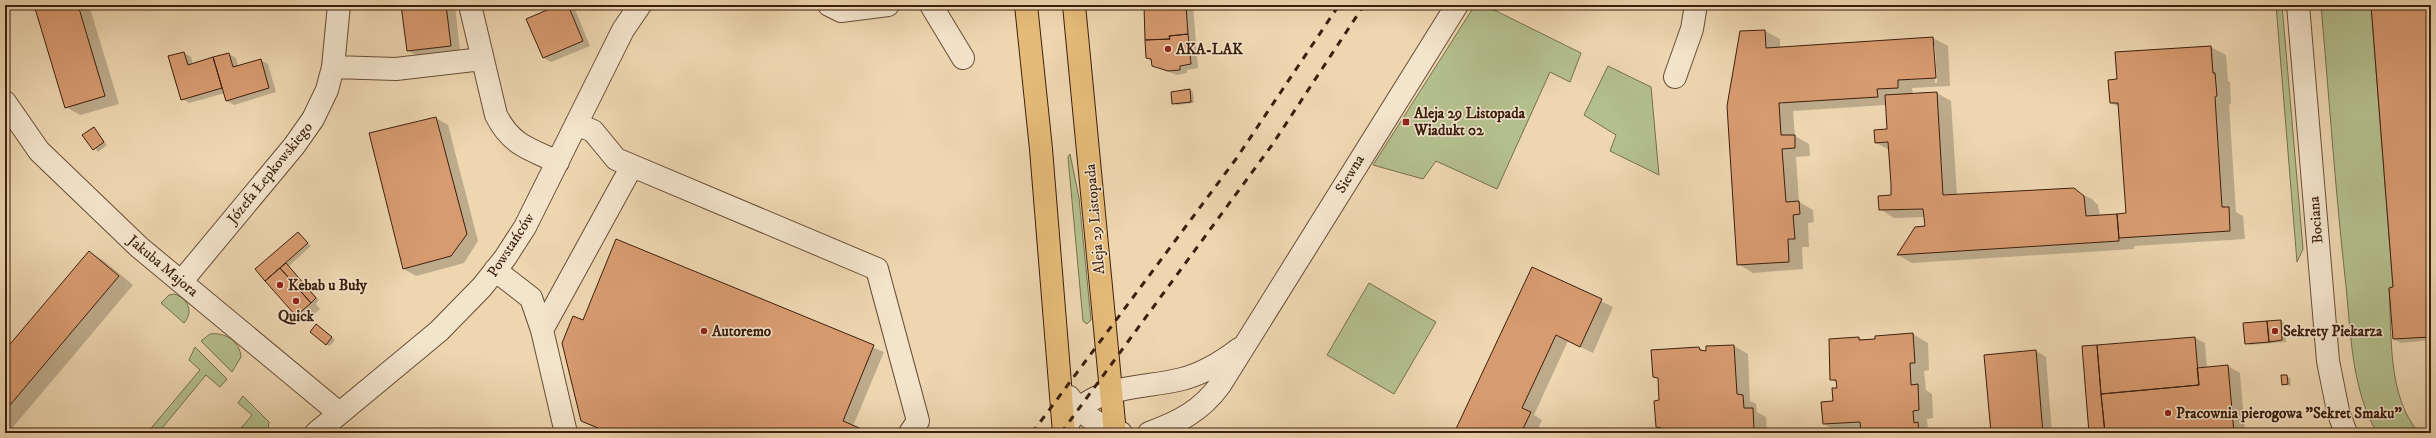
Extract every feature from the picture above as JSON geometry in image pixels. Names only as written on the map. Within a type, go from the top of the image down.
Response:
[{"type":"main road","points":[[1026,5],[1041,149],[1064,433]]},
{"type":"main road","name":"Aleja 29 Listopada","points":[[1074,5],[1111,392],[1117,432]]},
{"type":"street","name":"Józefa Łepkowskiego","points":[[181,282],[294,146],[313,119],[327,90],[333,67],[339,5]]},
{"type":"street","points":[[470,5],[496,115],[504,131],[518,144],[558,162]]},
{"type":"street","name":"Powstańców","points":[[316,433],[439,331],[495,270],[525,227],[622,30],[640,5]]},
{"type":"street","points":[[829,5],[841,11],[888,5]]},
{"type":"street","points":[[931,5],[963,58]]},
{"type":"street","name":"Siewna","points":[[1149,433],[1173,424],[1200,408],[1220,385],[1457,5]]},
{"type":"street","points":[[1674,77],[1692,29],[1696,5]]},
{"type":"street","name":"Bociana","points":[[2298,5],[2328,361],[2338,411],[2346,433]]},
{"type":"street","points":[[333,67],[396,69],[482,59]]},
{"type":"street","name":"Jakuba Majora","points":[[5,102],[28,136],[57,171],[139,247],[339,413]]},
{"type":"street","points":[[576,124],[593,131],[616,159],[877,269],[918,421],[910,433]]},
{"type":"street","points":[[542,330],[632,166]]},
{"type":"street","points":[[495,270],[531,298],[542,330],[566,433]]},
{"type":"street","name":"Siewna","points":[[1064,433],[1069,419],[1078,408],[1094,397],[1111,392],[1192,376],[1214,366],[1245,345]]},
{"type":"street","points":[[1058,365],[1065,389],[1078,408],[1099,424],[1117,432]]},
{"type":"green space","points":[[1475,5],[1484,5],[1581,53],[1570,82],[1550,72],[1497,189],[1436,161],[1423,179],[1373,165]]},
{"type":"green space","points":[[2276,5],[2282,5],[2303,249],[2297,262]]},
{"type":"green space","points":[[2321,5],[2371,5],[2393,287],[2389,288],[2393,364],[2401,401],[2409,418],[2419,433],[2377,433],[2361,396],[2353,357],[2338,209]]},
{"type":"green space","points":[[1608,66],[1651,87],[1659,175],[1610,151],[1616,135],[1584,115]]},
{"type":"green space","points":[[1070,154],[1079,198],[1091,320],[1087,324],[1083,321],[1068,157]]},
{"type":"green space","points":[[1369,283],[1436,322],[1394,394],[1327,355]]},
{"type":"green space","points":[[174,294],[183,299],[188,306],[189,314],[184,323],[161,303],[169,295]]},
{"type":"green space","points":[[210,334],[221,334],[226,336],[238,346],[241,357],[232,372],[201,341]]},
{"type":"green space","points":[[195,347],[227,379],[220,387],[206,375],[158,433],[147,433],[200,370],[189,360]]},
{"type":"green space","points":[[243,396],[269,422],[268,429],[264,433],[237,433],[252,415],[238,403]]},
{"type":"building","points":[[34,5],[78,5],[105,96],[65,108]]},
{"type":"building","points":[[401,5],[446,5],[451,46],[407,51]]},
{"type":"building","points":[[559,5],[568,5],[583,41],[543,58],[526,19]]},
{"type":"building","points":[[1144,5],[1186,5],[1188,34],[1169,36],[1170,39],[1145,40]]},
{"type":"building","points":[[2371,5],[2431,5],[2431,337],[2393,339],[2389,288],[2393,287]]},
{"type":"building","points":[[1765,30],[1766,48],[1933,37],[1936,78],[1898,80],[1898,88],[1877,89],[1878,97],[1779,103],[1781,135],[1795,135],[1795,148],[1782,149],[1786,202],[1799,201],[1800,214],[1793,215],[1795,239],[1788,239],[1789,262],[1737,265],[1727,106],[1740,31]]},
{"type":"building","name":"AKA-LAK","points":[[1188,34],[1191,64],[1180,66],[1180,70],[1168,71],[1152,66],[1151,59],[1146,58],[1145,40],[1170,39],[1169,36]]},
{"type":"building","points":[[2211,46],[2213,73],[2215,73],[2217,96],[2215,97],[2222,207],[2229,207],[2230,231],[2119,238],[2117,214],[2126,213],[2118,103],[2110,103],[2108,80],[2117,79],[2115,52]]},
{"type":"building","points":[[184,52],[188,65],[213,57],[222,88],[181,100],[168,56]]},
{"type":"building","points":[[229,53],[233,67],[261,59],[269,88],[226,101],[213,57]]},
{"type":"building","points":[[1190,89],[1191,102],[1172,104],[1171,92]]},
{"type":"building","points":[[1937,92],[1943,195],[2074,188],[2084,196],[2086,216],[2117,214],[2119,241],[1897,255],[1915,227],[1925,226],[1923,209],[1879,210],[1878,196],[1891,195],[1891,184],[1888,142],[1875,143],[1874,130],[1887,129],[1885,95]]},
{"type":"building","points":[[436,117],[467,234],[451,256],[403,269],[369,133]]},
{"type":"building","points":[[94,127],[104,142],[93,150],[82,135]]},
{"type":"building","points":[[298,232],[308,243],[265,281],[255,269]]},
{"type":"building","name":"Autoremo","points":[[616,239],[874,345],[843,421],[864,430],[863,433],[610,433],[581,421],[562,343],[573,316],[583,320]]},
{"type":"building","points":[[89,251],[119,276],[5,411],[5,350]]},
{"type":"building","points":[[286,263],[316,298],[311,303],[280,268]]},
{"type":"building","points":[[1532,267],[1602,299],[1580,347],[1556,335],[1522,408],[1531,412],[1521,433],[1454,433]]},
{"type":"building","points":[[280,268],[311,303],[296,316],[265,281]]},
{"type":"building","name":"Sekrety Piekarza","points":[[2281,320],[2282,340],[2269,342],[2267,321]]},
{"type":"building","points":[[2267,321],[2269,342],[2245,344],[2243,323]]},
{"type":"building","points":[[316,324],[332,337],[326,345],[310,332]]},
{"type":"building","points":[[1913,333],[1915,363],[1910,363],[1911,385],[1918,384],[1919,410],[1913,411],[1914,423],[1918,422],[1919,433],[1861,433],[1860,422],[1823,424],[1821,402],[1833,401],[1832,388],[1837,388],[1836,380],[1830,380],[1829,339],[1859,337],[1859,340],[1875,339],[1875,336]]},
{"type":"building","points":[[2195,337],[2199,385],[2101,394],[2097,345]]},
{"type":"building","points":[[1734,345],[1737,394],[1743,395],[1744,408],[1753,408],[1754,429],[1722,431],[1722,433],[1662,433],[1661,428],[1656,427],[1654,401],[1659,400],[1658,378],[1653,377],[1651,350],[1699,347],[1700,350],[1706,351],[1706,346]]},
{"type":"building","points":[[2097,345],[2105,433],[2089,433],[2082,346]]},
{"type":"building","points":[[2036,350],[2043,433],[1991,433],[1984,355]]},
{"type":"building","name":"Pracownia pierogowa \"Sekret Smaku\"","points":[[2228,365],[2234,433],[2105,433],[2101,394],[2199,385],[2197,368]]},
{"type":"building","points":[[2281,375],[2287,375],[2288,384],[2282,385]]},
{"type":"railway","points":[[1032,433],[1236,159],[1339,5]]},
{"type":"railway","points":[[1061,433],[1272,145],[1364,5]]},
{"type":"place","name":"AKA-LAK","points":[[1168,49]]},
{"type":"place","name":"Aleja 29 Listopada Wiadukt 02","points":[[1406,122]]},
{"type":"place","name":"Kebab u Buły","points":[[280,285]]},
{"type":"place","name":"Quick","points":[[296,301]]},
{"type":"place","name":"Autoremo","points":[[704,331]]},
{"type":"place","name":"Sekrety Piekarza","points":[[2275,331]]},
{"type":"place","name":"Pracownia pierogowa \"Sekret Smaku\"","points":[[2168,413]]}]
